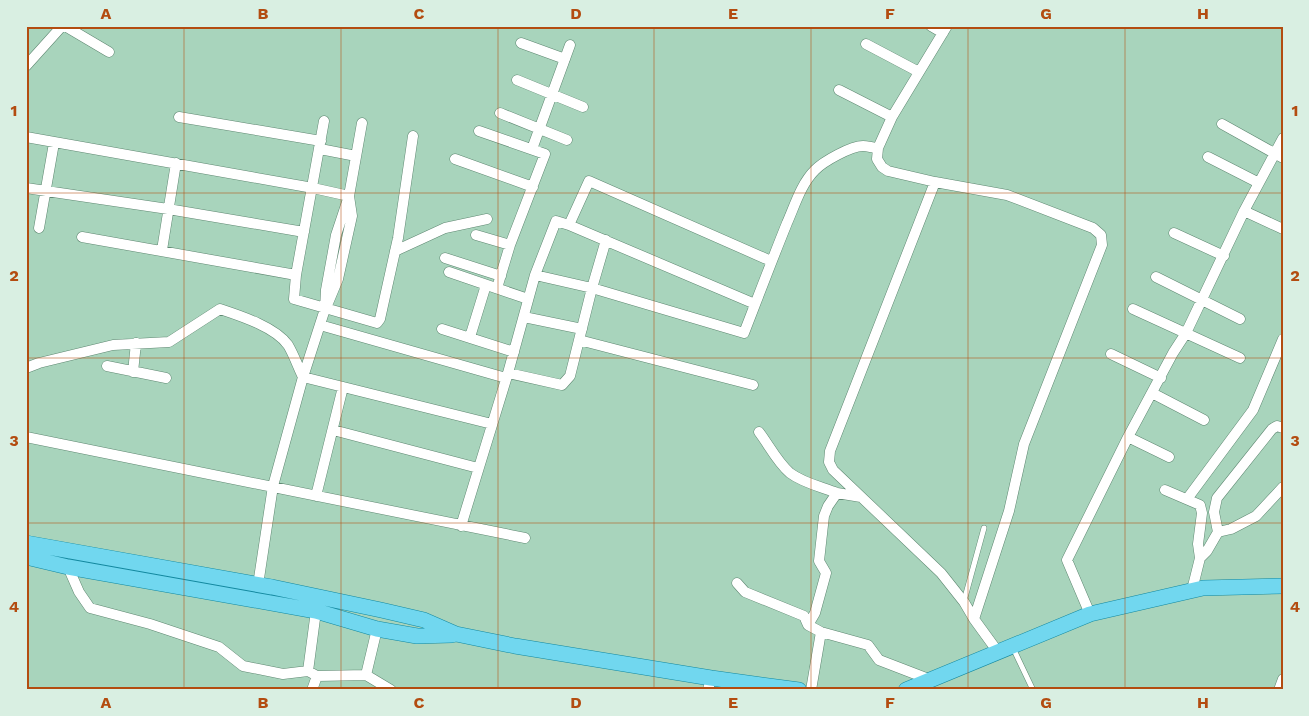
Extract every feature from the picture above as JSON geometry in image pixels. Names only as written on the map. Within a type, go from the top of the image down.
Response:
[{"type":"main road","points":[[27,546],[258,585],[424,620],[456,634],[709,684],[789,689]]},
{"type":"main road","points":[[27,546],[68,567],[316,612],[377,629],[417,636],[456,634]]},
{"type":"main road","points":[[906,690],[1090,614],[1203,588],[1283,586]]},
{"type":"street","points":[[26,66],[64,26],[109,52]]},
{"type":"street","points":[[930,26],[945,30],[892,117],[878,148],[877,160],[882,167],[888,172],[1007,195],[1093,228],[1101,235],[1102,246],[1024,444],[1009,511],[974,619]]},
{"type":"street","points":[[521,43],[565,59]]},
{"type":"street","points":[[866,44],[919,72]]},
{"type":"street","points":[[532,149],[570,45]]},
{"type":"street","points":[[517,80],[583,106]]},
{"type":"street","points":[[838,90],[892,117]]},
{"type":"street","points":[[500,113],[567,140]]},
{"type":"street","points":[[179,117],[320,145],[356,156]]},
{"type":"street","points":[[324,120],[296,274],[294,299],[377,323],[380,320],[395,251],[413,136]]},
{"type":"street","points":[[258,585],[273,486],[303,377],[338,279],[352,216],[349,196],[362,123]]},
{"type":"street","points":[[1222,124],[1278,156]]},
{"type":"street","points":[[479,130],[546,154],[510,245],[497,288]]},
{"type":"street","points":[[26,137],[349,196]]},
{"type":"street","points":[[1090,614],[1067,560],[1128,437],[1186,332],[1244,211],[1259,183],[1278,156],[1283,138]]},
{"type":"street","points":[[39,228],[54,143]]},
{"type":"street","points":[[535,275],[592,288],[744,333],[771,261],[800,193],[815,170],[824,162],[854,147],[878,148]]},
{"type":"street","points":[[1208,157],[1259,183]]},
{"type":"street","points":[[455,159],[533,187]]},
{"type":"street","points":[[162,250],[176,164]]},
{"type":"street","points":[[569,225],[588,181],[771,261]]},
{"type":"street","points":[[935,182],[830,451],[829,462],[833,470],[941,573],[964,602],[998,652]]},
{"type":"street","points":[[26,188],[304,232]]},
{"type":"street","points":[[1244,211],[1283,229]]},
{"type":"street","points":[[395,251],[445,228],[487,219]]},
{"type":"street","points":[[461,526],[507,376],[535,275],[556,221],[606,240],[756,304]]},
{"type":"street","points":[[1174,233],[1224,256]]},
{"type":"street","points":[[476,235],[510,245]]},
{"type":"street","points":[[82,237],[296,274]]},
{"type":"street","points":[[320,325],[507,376],[562,385],[570,376],[606,240]]},
{"type":"street","points":[[445,258],[501,276]]},
{"type":"street","points":[[449,272],[528,299]]},
{"type":"street","points":[[1156,277],[1240,319]]},
{"type":"street","points":[[470,338],[486,285]]},
{"type":"street","points":[[26,368],[113,344],[170,342],[220,309],[247,318],[275,334],[287,345],[303,377],[492,424]]},
{"type":"street","points":[[1132,309],[1240,358]]},
{"type":"street","points":[[524,317],[582,329]]},
{"type":"street","points":[[442,328],[514,352]]},
{"type":"street","points":[[1187,499],[1254,410],[1283,339]]},
{"type":"street","points":[[579,340],[753,385]]},
{"type":"street","points":[[133,372],[136,343]]},
{"type":"street","points":[[1111,354],[1161,378]]},
{"type":"street","points":[[107,366],[166,378]]},
{"type":"street","points":[[316,496],[343,387]]},
{"type":"street","points":[[1152,393],[1204,420]]},
{"type":"street","points":[[1200,558],[1207,551],[1218,532],[1214,512],[1217,498],[1272,429],[1277,426],[1283,428]]},
{"type":"street","points":[[332,430],[478,468]]},
{"type":"street","points":[[759,432],[791,474],[837,493],[861,497]]},
{"type":"street","points":[[26,437],[525,538]]},
{"type":"street","points":[[1128,437],[1169,457]]},
{"type":"street","points":[[1218,532],[1230,529],[1256,516],[1283,487]]},
{"type":"street","points":[[1166,490],[1200,505],[1202,513],[1198,544],[1200,558],[1192,590]]},
{"type":"street","points":[[808,626],[815,613],[826,573],[819,561],[824,516],[837,493]]},
{"type":"street","points":[[68,567],[79,592],[90,608],[150,624],[219,647],[243,666],[283,674],[366,675],[391,690]]},
{"type":"street","points":[[737,583],[745,592],[804,616],[808,626],[821,632],[868,645],[879,660],[931,680]]},
{"type":"street","points":[[312,690],[316,612]]},
{"type":"street","points":[[366,675],[377,629]]},
{"type":"street","points":[[811,690],[821,632]]},
{"type":"street","points":[[1279,690],[1283,679]]},
{"type":"lane","points":[[964,602],[984,528]]},
{"type":"lane","points":[[1012,645],[1033,690]]}]
